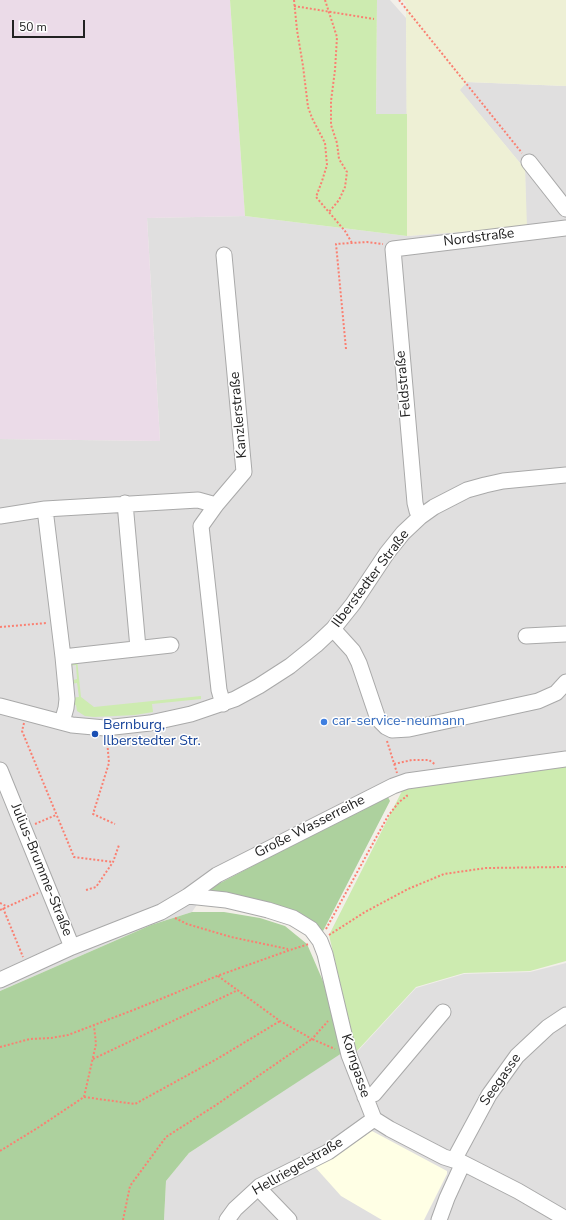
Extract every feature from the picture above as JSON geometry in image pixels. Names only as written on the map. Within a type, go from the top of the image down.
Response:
[{"type":"street","points":[[529,162],[566,208]]},
{"type":"street","name":"Nordstraße","points":[[393,249],[566,228]]},
{"type":"street","name":"Feldstraße","points":[[393,249],[415,503],[420,517]]},
{"type":"street","name":"Kanzlerstraße","points":[[223,704],[219,690],[202,526],[216,505],[244,472],[224,255]]},
{"type":"street","name":"Ilberstedter Straße","points":[[0,706],[62,722],[106,728],[150,723],[186,715],[236,699],[290,666],[334,629],[403,532],[420,517],[461,493],[485,485],[502,481],[566,475]]},
{"type":"street","points":[[0,516],[45,509],[125,503],[198,500],[216,505]]},
{"type":"street","points":[[125,503],[138,648]]},
{"type":"street","points":[[45,509],[67,699],[62,722]]},
{"type":"street","points":[[334,629],[353,651],[359,663],[378,719],[386,727],[392,730],[410,729],[538,701],[556,693],[566,682]]},
{"type":"street","points":[[526,636],[566,634]]},
{"type":"street","points":[[63,657],[171,645]]},
{"type":"street","name":"Große Wasserreihe","points":[[0,980],[72,947],[161,912],[188,896],[217,875],[377,793],[401,783],[566,759]]},
{"type":"street","name":"Julius-Brumme-Straße","points":[[0,770],[72,947]]},
{"type":"street","name":"Korngasse","points":[[188,896],[226,900],[293,918],[311,929],[320,941],[325,954],[349,1055],[374,1119]]},
{"type":"street","points":[[365,1097],[374,1094],[443,1012]]},
{"type":"street","name":"Seegasse","points":[[439,1220],[458,1161],[489,1095],[517,1056],[548,1027],[566,1015]]},
{"type":"street","points":[[374,1119],[444,1157],[458,1161],[518,1192],[566,1219]]},
{"type":"street","name":"Hellriegelstraße","points":[[227,1220],[235,1209],[260,1186],[328,1152],[374,1119]]},
{"type":"street","points":[[260,1186],[264,1194],[289,1220]]},
{"type":"path","points":[[294,0],[308,107],[325,143],[327,165],[316,197],[345,231],[352,243]]},
{"type":"path","points":[[325,0],[337,36],[331,101],[331,125],[337,144],[339,159],[346,172],[345,186],[339,200],[329,212]]},
{"type":"path","points":[[399,0],[529,162]]},
{"type":"path","points":[[294,6],[328,10],[374,19]]},
{"type":"path","points":[[346,348],[336,244],[367,242],[383,244],[393,249]]},
{"type":"path","points":[[0,627],[59,622]]},
{"type":"path","points":[[23,727],[22,731],[74,857],[113,862]]},
{"type":"path","points":[[106,728],[109,763],[93,814],[115,824]]},
{"type":"path","points":[[320,941],[388,816],[399,802],[407,796],[390,751]]},
{"type":"path","points":[[394,764],[412,760],[429,760]]},
{"type":"path","points":[[32,825],[56,815]]},
{"type":"path","points":[[86,890],[96,887],[113,862],[119,844]]},
{"type":"path","points":[[0,1047],[30,1039],[51,1038],[68,1035],[94,1026],[217,976],[320,941],[365,912],[408,889],[444,874],[486,868],[566,867]]},
{"type":"path","points":[[0,910],[49,889]]},
{"type":"path","points":[[0,904],[7,907]]},
{"type":"path","points":[[3,908],[27,968]]},
{"type":"path","points":[[161,912],[187,924],[231,937],[290,950]]},
{"type":"path","points":[[217,976],[280,1022],[312,1039],[349,1055]]},
{"type":"path","points":[[93,1059],[238,990]]},
{"type":"path","points":[[123,1220],[130,1186],[166,1137],[216,1106],[312,1039],[339,1010]]},
{"type":"path","points":[[84,1096],[135,1104],[280,1022]]},
{"type":"path","points":[[0,1151],[40,1127],[84,1096],[96,1044],[94,1026]]},
{"type":"shaded area","points":[[0,0],[230,0],[245,216],[147,218],[160,441],[0,439]]},
{"type":"shaded area","points":[[377,0],[390,0],[406,18],[407,114],[376,115]]},
{"type":"shaded area","points":[[402,0],[566,0],[566,86],[467,82],[460,90],[525,169],[527,227],[407,236],[406,4]]},
{"type":"shaded area","points":[[467,82],[566,86],[566,763],[403,789],[387,795],[207,890],[192,912],[151,925],[0,991],[0,439],[160,441],[147,218],[245,216],[407,236],[526,227],[525,169],[459,90]]},
{"type":"shaded area","points":[[566,963],[566,1220],[164,1220],[166,1181],[189,1153],[342,1053],[356,1053],[416,988],[464,974],[530,972]]},
{"type":"shaded area","points":[[372,1131],[447,1171],[447,1174],[424,1220],[382,1220],[341,1196],[315,1167],[368,1132]]},
{"type":"green space","points":[[230,0],[377,0],[376,114],[407,114],[407,236],[245,216]]},
{"type":"green space","points":[[77,659],[81,697],[94,707],[201,696],[201,699],[152,704],[153,712],[135,715],[85,716],[77,711],[76,705],[72,706],[71,698],[79,697],[77,683],[70,684],[70,681],[77,679],[76,665],[68,666]]},
{"type":"green space","points":[[566,763],[566,961],[530,971],[464,973],[416,987],[356,1052],[329,935],[403,789]]},
{"type":"green space","points":[[387,795],[390,801],[323,931],[304,918],[232,900],[207,890]]},
{"type":"green space","points":[[192,912],[224,912],[260,918],[285,926],[307,944],[329,995],[342,1053],[189,1153],[166,1181],[164,1220],[0,1220],[0,991],[151,925]]},
{"type":"place","name":"car-service-neumann","points":[[324,722]]},
{"type":"place","name":"Bernburg, Ilberstedter Str.","points":[[95,734]]}]
